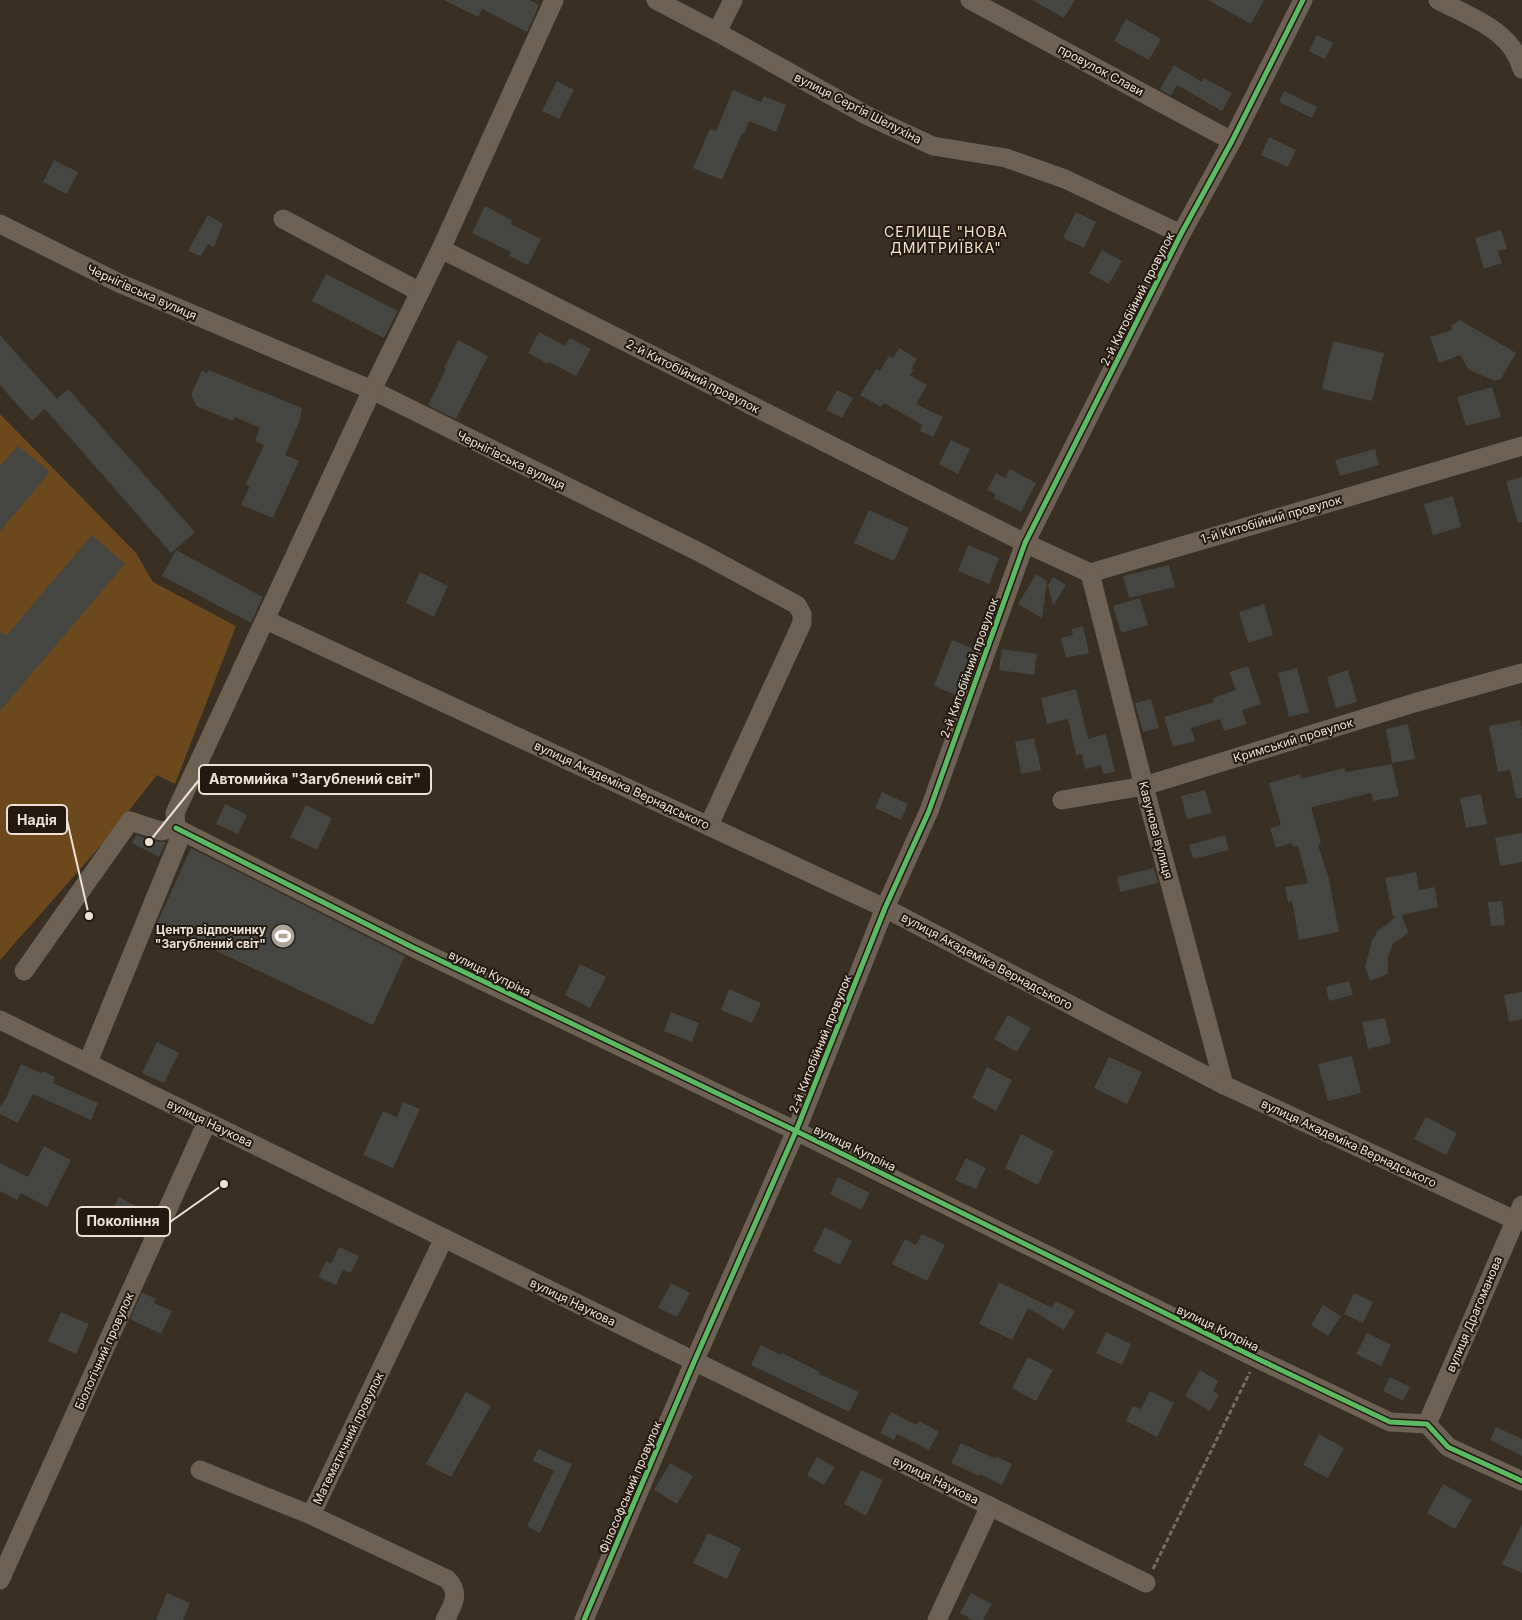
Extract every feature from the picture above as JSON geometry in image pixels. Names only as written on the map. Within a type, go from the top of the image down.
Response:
[{"type":"street","points":[[88,1062],[179,840],[175,813],[372,390],[441,249],[554,0]]},
{"type":"street","name":"вулиця Сергія Шелухіна","points":[[656,0],[866,115],[933,146],[1006,158],[1065,179],[1181,234]]},
{"type":"street","points":[[717,32],[733,0]]},
{"type":"street","name":"провулок Слави","points":[[970,0],[1232,141]]},
{"type":"street","name":"2-й Китобійний провулок","points":[[694,1362],[796,1130],[885,908],[929,810],[1025,543],[1181,234],[1232,141],[1303,0]]},
{"type":"street","points":[[1438,0],[1494,29],[1509,43],[1521,63]]},
{"type":"street","points":[[283,219],[420,292]]},
{"type":"street","name":"Чернігівська вулиця","points":[[0,224],[119,283],[372,390],[699,552],[797,605],[800,609],[802,623],[709,826]]},
{"type":"street","name":"2-й Китобійний провулок","points":[[441,249],[1025,543]]},
{"type":"street","name":"1-й Китобійний провулок","points":[[1090,573],[1522,446]]},
{"type":"street","points":[[1025,543],[1090,573]]},
{"type":"street","name":"Кавунова вулиця","points":[[1090,573],[1144,786],[1224,1085]]},
{"type":"street","name":"вулиця Академіка Вернадського","points":[[266,620],[885,908],[1224,1085],[1518,1212]]},
{"type":"street","name":"Кримський провулок","points":[[1062,800],[1144,786],[1414,703],[1522,673]]},
{"type":"street","points":[[24,971],[130,821],[161,831],[176,828]]},
{"type":"street","name":"вулиця Купріна","points":[[176,828],[410,946],[796,1130],[1256,1358],[1390,1422],[1427,1424]]},
{"type":"street","name":"вулиця Наукова","points":[[2,1028],[88,1062],[694,1362],[1146,1582]]},
{"type":"street","name":"Біологічний провулок","points":[[0,1580],[208,1122]]},
{"type":"street","name":"вулиця Драгоманова","points":[[1427,1424],[1518,1212]]},
{"type":"street","name":"Математичний провулок","points":[[444,1238],[311,1515],[447,1580],[451,1584],[455,1601],[445,1620]]},
{"type":"street","name":"Філософський провулок","points":[[584,1620],[694,1362]]},
{"type":"street","points":[[1427,1424],[1448,1447],[1522,1481]]},
{"type":"street","points":[[200,1470],[311,1515]]},
{"type":"street","points":[[937,1620],[990,1506]]},
{"type":"path","points":[[1146,1582],[1256,1358]]},
{"type":"shaded area","points":[[0,414],[136,553],[153,582],[236,626],[175,784],[157,775],[104,842],[0,960]]},
{"type":"building","points":[[444,0],[529,0],[539,5],[527,32],[482,9],[478,17]]},
{"type":"building","points":[[1032,0],[1075,0],[1064,18]]},
{"type":"building","points":[[1208,0],[1264,0],[1251,24]]},
{"type":"building","points":[[1126,19],[1161,39],[1149,60],[1114,41]]},
{"type":"building","points":[[1317,35],[1333,43],[1325,59],[1309,51]]},
{"type":"building","points":[[1174,65],[1202,82],[1204,78],[1232,93],[1222,111],[1177,85],[1171,96],[1160,89]]},
{"type":"building","points":[[557,81],[574,90],[559,119],[542,111]]},
{"type":"building","points":[[733,90],[761,102],[764,96],[786,105],[776,132],[749,121],[722,180],[693,168],[710,129],[716,131]]},
{"type":"building","points":[[1284,91],[1317,107],[1312,118],[1279,102]]},
{"type":"building","points":[[1269,137],[1296,150],[1288,167],[1261,155]]},
{"type":"building","points":[[54,160],[78,172],[67,194],[43,182]]},
{"type":"building","points":[[485,206],[512,220],[511,224],[541,239],[528,265],[509,256],[511,252],[472,233]]},
{"type":"building","points":[[1076,212],[1096,222],[1084,248],[1063,238]]},
{"type":"building","points":[[208,215],[223,224],[214,247],[208,244],[201,256],[188,251]]},
{"type":"building","points":[[1501,230],[1507,249],[1498,251],[1502,263],[1484,269],[1475,238]]},
{"type":"building","points":[[1102,250],[1122,261],[1109,284],[1089,273]]},
{"type":"building","points":[[326,274],[398,311],[384,338],[312,301]]},
{"type":"building","points":[[1460,320],[1516,353],[1501,379],[1495,381],[1469,370],[1460,355],[1439,363],[1430,337],[1452,330],[1451,326]]},
{"type":"building","points":[[539,332],[565,346],[570,338],[591,349],[576,376],[528,353]]},
{"type":"building","points":[[0,335],[57,399],[68,389],[195,532],[171,553],[45,409],[32,421],[0,385]]},
{"type":"building","points":[[458,340],[488,356],[456,419],[428,405]]},
{"type":"building","points":[[1333,341],[1384,353],[1372,401],[1322,389]]},
{"type":"building","points":[[899,348],[917,359],[911,369],[914,370],[910,375],[927,385],[916,404],[943,417],[933,437],[920,431],[922,425],[884,403],[881,407],[860,395],[876,369],[880,371],[889,356],[893,358]]},
{"type":"building","points":[[202,370],[207,373],[209,370],[302,408],[300,420],[285,455],[299,461],[273,518],[241,505],[250,486],[246,484],[264,445],[255,441],[260,428],[235,417],[233,421],[196,406],[192,393]]},
{"type":"building","points":[[1492,387],[1501,417],[1466,426],[1457,397]]},
{"type":"building","points":[[837,390],[853,398],[842,418],[826,410]]},
{"type":"building","points":[[951,440],[970,449],[958,474],[939,464]]},
{"type":"building","points":[[18,446],[50,472],[0,531],[0,466]]},
{"type":"building","points":[[1375,449],[1379,465],[1340,476],[1335,460]]},
{"type":"building","points":[[1010,469],[1036,483],[1021,512],[994,498],[996,494],[987,490],[996,473],[1005,478]]},
{"type":"building","points":[[1522,477],[1522,522],[1518,523],[1506,481]]},
{"type":"building","points":[[1453,496],[1461,527],[1433,535],[1424,504]]},
{"type":"building","points":[[869,510],[909,528],[894,561],[854,543]]},
{"type":"building","points":[[92,535],[125,564],[0,711],[0,631],[6,636]]},
{"type":"building","points":[[968,545],[999,558],[989,584],[958,571]]},
{"type":"building","points":[[176,550],[263,597],[251,623],[162,576]]},
{"type":"building","points":[[1169,565],[1175,587],[1129,598],[1123,576]]},
{"type":"building","points":[[420,572],[448,586],[434,617],[406,603]]},
{"type":"building","points":[[1036,574],[1047,581],[1042,618],[1018,604]]},
{"type":"building","points":[[1053,577],[1066,585],[1053,606],[1048,585]]},
{"type":"building","points":[[1140,598],[1148,625],[1121,633],[1113,606]]},
{"type":"building","points":[[1264,604],[1273,635],[1248,643],[1239,612]]},
{"type":"building","points":[[1083,626],[1089,653],[1066,658],[1061,638],[1073,635],[1071,629]]},
{"type":"building","points":[[952,640],[974,649],[956,695],[934,686]]},
{"type":"building","points":[[1002,649],[1037,654],[1034,675],[999,670]]},
{"type":"building","points":[[1248,666],[1261,704],[1242,710],[1247,724],[1224,731],[1220,719],[1191,728],[1195,741],[1173,747],[1164,717],[1214,702],[1213,698],[1236,690],[1229,672]]},
{"type":"building","points":[[1297,668],[1309,712],[1289,717],[1278,673]]},
{"type":"building","points":[[1348,670],[1357,702],[1336,708],[1327,677]]},
{"type":"building","points":[[1076,689],[1088,739],[1106,734],[1115,772],[1103,774],[1101,765],[1085,769],[1082,754],[1076,755],[1068,719],[1047,724],[1041,698]]},
{"type":"building","points":[[1151,699],[1159,728],[1143,732],[1135,703]]},
{"type":"building","points":[[1520,720],[1522,730],[1522,798],[1516,798],[1510,770],[1498,772],[1489,726]]},
{"type":"building","points":[[1408,724],[1415,759],[1392,763],[1386,729]]},
{"type":"building","points":[[1034,738],[1041,770],[1021,774],[1015,742]]},
{"type":"building","points":[[1392,764],[1399,796],[1373,801],[1371,793],[1311,807],[1321,844],[1318,845],[1329,879],[1339,932],[1299,940],[1292,901],[1288,902],[1285,887],[1308,883],[1298,846],[1293,847],[1292,843],[1276,848],[1270,828],[1281,825],[1269,783],[1300,774],[1301,779],[1344,768],[1346,772]]},
{"type":"building","points":[[1205,790],[1212,813],[1187,819],[1181,796]]},
{"type":"building","points":[[882,792],[908,804],[901,820],[875,808]]},
{"type":"building","points":[[1481,794],[1487,824],[1466,828],[1460,798]]},
{"type":"building","points":[[225,804],[247,815],[238,834],[216,824]]},
{"type":"building","points":[[306,805],[332,818],[317,850],[290,837]]},
{"type":"building","points":[[1522,833],[1522,862],[1500,866],[1495,838]]},
{"type":"building","points":[[136,835],[158,842],[166,842],[159,857],[132,843]]},
{"type":"building","points":[[1225,835],[1229,850],[1193,859],[1189,845]]},
{"type":"building","name":"Центр відпочинку \"Загублений світ\"","points":[[191,848],[405,956],[373,1025],[157,923]]},
{"type":"building","points":[[1154,868],[1158,883],[1120,892],[1117,877]]},
{"type":"building","points":[[1416,872],[1419,890],[1435,887],[1438,907],[1402,915],[1408,933],[1393,944],[1388,957],[1388,974],[1370,981],[1365,967],[1372,940],[1378,931],[1397,916],[1393,917],[1385,878]]},
{"type":"building","points":[[1502,901],[1505,925],[1491,926],[1488,902]]},
{"type":"building","points":[[580,964],[606,977],[590,1008],[565,995]]},
{"type":"building","points":[[1349,981],[1353,995],[1329,1001],[1326,987]]},
{"type":"building","points":[[729,989],[761,1003],[752,1023],[721,1010]]},
{"type":"building","points":[[1522,992],[1522,1019],[1509,1022],[1504,995]]},
{"type":"building","points":[[671,1012],[699,1023],[692,1042],[664,1031]]},
{"type":"building","points":[[1008,1015],[1031,1028],[1017,1052],[994,1039]]},
{"type":"building","points":[[1385,1018],[1391,1043],[1368,1049],[1362,1022]]},
{"type":"building","points":[[157,1042],[179,1053],[164,1083],[142,1073]]},
{"type":"building","points":[[1352,1056],[1361,1093],[1328,1101],[1318,1064]]},
{"type":"building","points":[[1109,1057],[1142,1072],[1127,1104],[1094,1088]]},
{"type":"building","points":[[21,1064],[55,1077],[53,1083],[98,1103],[91,1120],[33,1094],[18,1123],[0,1114],[0,1107]]},
{"type":"building","points":[[987,1067],[1012,1080],[996,1111],[972,1098]]},
{"type":"building","points":[[403,1102],[420,1109],[393,1168],[363,1155],[383,1111],[397,1117]]},
{"type":"building","points":[[1426,1117],[1457,1133],[1446,1155],[1414,1139]]},
{"type":"building","points":[[1021,1134],[1054,1151],[1038,1185],[1005,1168]]},
{"type":"building","points":[[44,1146],[71,1160],[47,1207],[21,1193],[17,1200],[0,1191],[0,1163],[28,1177]]},
{"type":"building","points":[[966,1158],[986,1168],[976,1189],[955,1180]]},
{"type":"building","points":[[838,1177],[870,1193],[861,1210],[830,1194]]},
{"type":"building","points":[[119,1197],[144,1210],[140,1217],[146,1220],[139,1233],[134,1231],[132,1235],[106,1223]]},
{"type":"building","points":[[825,1227],[852,1241],[840,1265],[813,1251]]},
{"type":"building","points":[[922,1234],[945,1245],[927,1281],[892,1264],[905,1239],[916,1245]]},
{"type":"building","points":[[339,1247],[359,1256],[351,1273],[343,1270],[336,1285],[318,1277],[326,1261],[331,1264]]},
{"type":"building","points":[[999,1282],[1052,1308],[1056,1301],[1075,1311],[1064,1330],[1028,1308],[1012,1340],[979,1324]]},
{"type":"building","points":[[671,1283],[690,1293],[677,1317],[658,1308]]},
{"type":"building","points":[[142,1292],[156,1299],[154,1303],[172,1311],[161,1334],[130,1319]]},
{"type":"building","points":[[1354,1293],[1373,1302],[1363,1323],[1344,1314]]},
{"type":"building","points":[[1323,1305],[1341,1316],[1328,1336],[1311,1325]]},
{"type":"building","points":[[61,1312],[89,1324],[76,1354],[48,1341]]},
{"type":"building","points":[[1106,1332],[1131,1344],[1122,1365],[1096,1353]]},
{"type":"building","points":[[1367,1333],[1391,1345],[1381,1366],[1356,1354]]},
{"type":"building","points":[[761,1345],[781,1355],[782,1353],[820,1372],[819,1374],[859,1392],[849,1412],[751,1365]]},
{"type":"building","points":[[1028,1357],[1053,1370],[1036,1401],[1012,1388]]},
{"type":"building","points":[[1200,1370],[1218,1381],[1213,1391],[1219,1395],[1210,1411],[1185,1396]]},
{"type":"building","points":[[1390,1377],[1410,1387],[1403,1401],[1383,1391]]},
{"type":"building","points":[[1150,1391],[1174,1403],[1157,1437],[1126,1421],[1133,1406],[1141,1409]]},
{"type":"building","points":[[466,1392],[491,1406],[451,1477],[426,1464]]},
{"type":"building","points":[[891,1412],[917,1425],[919,1421],[939,1432],[929,1450],[897,1434],[894,1440],[880,1433]]},
{"type":"building","points":[[1496,1427],[1522,1439],[1522,1456],[1490,1440]]},
{"type":"building","points":[[1319,1434],[1344,1448],[1328,1478],[1303,1465]]},
{"type":"building","points":[[961,1443],[1012,1464],[1002,1485],[951,1463]]},
{"type":"building","points":[[538,1449],[572,1464],[540,1533],[527,1526],[554,1471],[533,1461]]},
{"type":"building","points":[[817,1457],[835,1467],[824,1485],[807,1475]]},
{"type":"building","points":[[670,1463],[693,1476],[677,1504],[654,1490]]},
{"type":"building","points":[[861,1470],[883,1480],[866,1516],[844,1504]]},
{"type":"building","points":[[1443,1484],[1472,1500],[1455,1529],[1427,1513]]},
{"type":"building","points":[[1522,1524],[1522,1573],[1502,1564]]},
{"type":"building","points":[[708,1533],[741,1548],[727,1579],[693,1563]]},
{"type":"building","points":[[167,1593],[190,1603],[183,1620],[156,1620]]},
{"type":"building","points":[[971,1593],[992,1604],[983,1620],[973,1620],[960,1613]]},
{"type":"cycle path","points":[[584,1620],[694,1362],[796,1131],[885,908],[929,811],[1025,543],[1181,234],[1232,141],[1303,0]]},
{"type":"cycle path","points":[[176,828],[410,946],[796,1131],[1390,1422],[1427,1424],[1448,1447],[1522,1481]]},
{"type":"place","name":"Автомийка \"Загублений світ\"","points":[[149,842]]},
{"type":"place","name":"Надія","points":[[89,916]]},
{"type":"place","name":"Центр відпочинку \"Загублений світ\"","points":[[283,936]]},
{"type":"place","name":"Покоління","points":[[224,1184]]},
{"type":"district","name":"СЕЛИЩЕ \"НОВА ДМИТРИЇВКА\"","points":[[946,240]]}]
